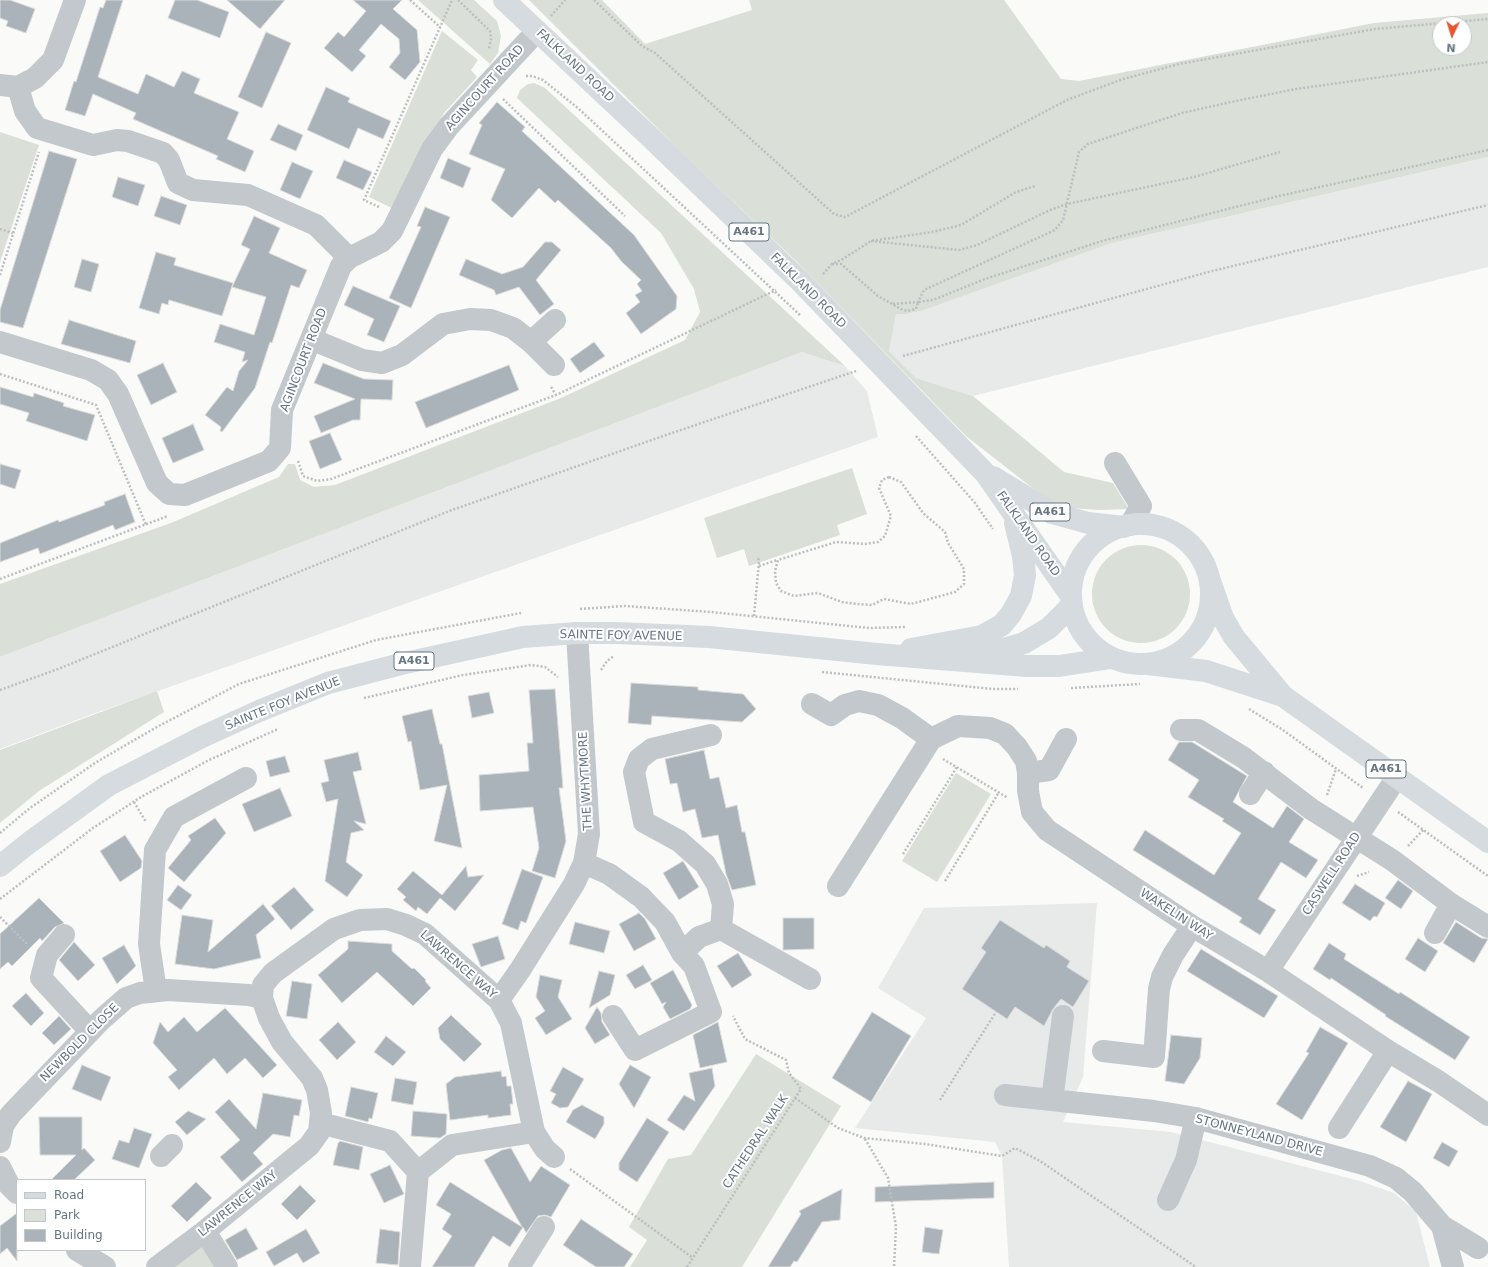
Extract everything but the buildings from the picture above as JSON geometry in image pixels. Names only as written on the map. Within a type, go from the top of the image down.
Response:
[{"type":"main road","name":"FALKLAND ROAD","points":[[504,0],[800,281],[985,473],[1012,510],[1071,600]]},
{"type":"main road","name":"FALKLAND ROAD","points":[[985,473],[1052,513],[1088,523],[1127,526]]},
{"type":"main road","points":[[877,654],[961,641],[982,636],[1002,625],[1011,614],[1021,596],[1025,575],[1023,556],[1012,510]]},
{"type":"main road","name":"A461","points":[[1283,696],[1206,671],[1145,674],[1111,658],[1092,645],[1079,627],[1071,600],[1073,575],[1085,552],[1108,532],[1127,526],[1145,524],[1163,528],[1176,534],[1193,548],[1200,557],[1223,618],[1234,637],[1283,696],[1488,842]]},
{"type":"main road","name":"A461","points":[[1145,674],[1177,654],[1195,639],[1207,615],[1210,581]]},
{"type":"main road","name":"SAINTE FOY AVENUE","points":[[960,661],[1024,643],[1049,628],[1071,600]]},
{"type":"main road","name":"SAINTE FOY AVENUE","points":[[0,866],[30,842],[109,785],[202,737],[265,708],[328,683],[401,664],[522,637],[577,633],[709,638],[877,654],[1027,666],[1059,666],[1111,658]]},
{"type":"street","points":[[75,0],[52,60],[35,78],[9,86],[37,128],[93,145],[117,140],[128,141],[163,154],[169,160],[178,183],[193,190],[248,195],[316,225],[349,258]]},
{"type":"street","name":"AGINCOURT ROAD","points":[[0,342],[91,370],[108,380],[118,394],[157,483],[169,494],[185,495],[269,461],[280,448],[282,410],[341,266],[349,258],[381,242],[392,231],[432,149],[448,126],[537,31]]},
{"type":"street","points":[[311,339],[362,360],[382,363],[402,355],[443,324],[470,319],[492,320],[513,328],[531,342],[554,365]]},
{"type":"street","points":[[531,342],[555,320]]},
{"type":"street","points":[[1115,463],[1142,506],[1127,526]]},
{"type":"street","name":"THE WHYTMORE","points":[[499,1000],[520,970],[574,884],[584,863],[589,834],[577,633]]},
{"type":"street","points":[[812,704],[831,715],[845,705],[859,701],[878,704],[902,718],[924,750],[838,886]]},
{"type":"street","name":"WAKELIN WAY","points":[[924,750],[958,726],[990,728],[1005,734],[1017,747],[1026,761],[1028,791],[1032,812],[1047,830],[1192,926],[1268,971],[1388,1051],[1438,1081],[1488,1114]]},
{"type":"street","points":[[1181,730],[1198,730],[1244,758],[1311,809],[1392,860],[1451,904],[1486,926]]},
{"type":"street","points":[[710,735],[652,749],[639,759],[634,772],[644,822],[679,841],[705,864],[717,884],[723,904],[720,929]]},
{"type":"street","points":[[1028,773],[1049,770],[1066,739]]},
{"type":"street","points":[[1250,794],[1264,772]]},
{"type":"street","name":"CASWELL ROAD","points":[[1268,971],[1397,777]]},
{"type":"street","points":[[156,991],[149,944],[155,850],[174,816],[246,778]]},
{"type":"street","points":[[584,863],[609,874],[641,897],[665,922],[688,959],[712,1012],[635,1050],[612,1016]]},
{"type":"street","points":[[1435,932],[1451,904]]},
{"type":"street","name":"LAWRENCE WAY","points":[[157,1267],[205,1231],[309,1146],[319,1132],[319,1101],[312,1078],[282,1042],[269,1018],[262,998],[263,985],[273,973],[334,929],[360,920],[387,919],[406,925],[425,934],[499,1000],[511,1023],[534,1132],[545,1149],[554,1157]]},
{"type":"street","points":[[1103,1051],[1154,1057],[1159,989],[1162,978],[1192,926]]},
{"type":"street","points":[[688,959],[699,937],[720,929],[810,979]]},
{"type":"street","points":[[64,934],[47,955],[41,978],[90,1031]]},
{"type":"street","name":"NEWBOLD CLOSE","points":[[0,1142],[3,1126],[11,1114],[90,1031],[126,998],[140,993],[175,990],[249,995],[262,998]]},
{"type":"street","points":[[1052,1100],[1063,1016]]},
{"type":"street","points":[[1340,1128],[1388,1051]]},
{"type":"street","name":"STONNEYLAND DRIVE","points":[[1005,1095],[1154,1111],[1196,1118],[1370,1166],[1396,1178],[1412,1192],[1442,1226]]},
{"type":"street","points":[[1168,1200],[1186,1160],[1196,1118]]},
{"type":"street","points":[[320,1123],[390,1141],[418,1172]]},
{"type":"street","points":[[410,1267],[418,1172],[452,1145],[534,1132]]},
{"type":"street","points":[[0,1167],[9,1185],[16,1192]]},
{"type":"street","points":[[1442,1226],[1483,1248]]},
{"type":"street","points":[[1442,1226],[1454,1267]]},
{"type":"street","points":[[519,1267],[544,1227]]},
{"type":"street","points":[[205,1231],[227,1267]]},
{"type":"street","points":[[1454,1267],[1463,1255],[1483,1248]]},
{"type":"street","points":[[78,1251],[106,1267]]},
{"type":"path","points":[[410,0],[440,27]]},
{"type":"path","points":[[400,216],[364,200],[452,0]]},
{"type":"path","points":[[458,0],[490,31],[491,39],[488,52]]},
{"type":"path","points":[[594,0],[642,46],[655,53],[834,214],[845,217],[1067,100],[1123,79],[1179,64],[1376,28],[1488,19]]},
{"type":"path","points":[[1035,186],[1016,192],[961,225],[932,232],[871,241],[843,259],[832,264],[842,264],[866,286],[892,304],[907,311],[916,309],[924,290],[1055,230],[1063,220],[1078,152],[1088,144],[1182,113],[1282,92],[1408,72],[1488,62]]},
{"type":"path","points":[[523,76],[532,76],[543,80],[579,109],[803,318]]},
{"type":"path","points":[[488,84],[625,216]]},
{"type":"path","points":[[0,275],[46,130]]},
{"type":"path","points":[[892,304],[933,300],[985,279],[1102,240],[1279,196],[1488,150]]},
{"type":"path","points":[[871,241],[959,250],[977,245],[1050,210],[1067,204],[1194,177],[1280,152]]},
{"type":"path","points":[[911,354],[1212,271],[1488,205]]},
{"type":"path","points":[[0,229],[13,233]]},
{"type":"path","points":[[297,457],[304,476],[317,482],[331,479],[556,395],[775,291],[800,281]]},
{"type":"path","points":[[854,369],[860,374]]},
{"type":"path","points":[[0,374],[96,405],[146,525]]},
{"type":"path","points":[[0,690],[58,669],[452,510],[840,376]]},
{"type":"path","points":[[912,431],[975,503],[997,535]]},
{"type":"path","points":[[759,566],[778,560],[836,542],[865,544],[878,542],[885,536],[891,516],[879,488],[882,480],[889,477],[901,482],[923,513],[945,532],[948,544],[964,569],[964,584],[955,592],[911,604],[884,600],[872,605],[857,604],[842,602],[818,594],[794,596],[781,591],[776,583],[775,571],[778,560]]},
{"type":"path","points":[[754,616],[759,566],[758,557]]},
{"type":"path","points":[[579,610],[625,606],[754,616],[869,628],[906,627]]},
{"type":"path","points":[[0,833],[30,808],[95,763],[155,728],[239,684],[376,640],[525,613]]},
{"type":"path","points":[[357,700],[463,675],[531,665],[544,667],[563,681],[596,679],[607,661],[615,655],[621,654]]},
{"type":"path","points":[[814,671],[993,689],[1023,689]]},
{"type":"path","points":[[1069,688],[1145,674]]},
{"type":"path","points":[[1245,707],[1283,730],[1488,876]]},
{"type":"path","points":[[0,899],[93,828],[141,797],[208,760],[285,726]]},
{"type":"path","points":[[924,750],[957,767],[1032,812]]},
{"type":"path","points":[[903,854],[957,767]]},
{"type":"path","points":[[945,881],[999,792]]},
{"type":"path","points":[[0,917],[45,962]]},
{"type":"path","name":"CATHEDRAL WALK","points":[[687,1267],[801,1089],[789,1073],[786,1060],[745,1039],[730,1011]]},
{"type":"path","points":[[940,1100],[996,1012]]},
{"type":"path","points":[[795,1098],[838,1128],[864,1138],[925,1144],[1002,1156],[1015,1148],[1040,1160],[1196,1267]]},
{"type":"path","points":[[864,1138],[888,1178],[896,1227],[894,1267]]},
{"type":"path","points":[[554,1157],[693,1258]]},
{"type":"shaded area","points":[[1488,157],[1488,267],[973,396],[916,378],[889,351],[896,314],[907,314],[924,310],[1112,243]]},
{"type":"shaded area","points":[[802,352],[845,366],[867,391],[878,437],[90,715],[0,749],[0,657]]},
{"type":"shaded area","points":[[1097,903],[1083,1077],[1063,1122],[1171,1132],[1360,1181],[1394,1193],[1416,1212],[1430,1267],[1009,1267],[1002,1156],[995,1142],[855,1128],[926,1018],[878,988],[924,908]]},
{"type":"green space","points":[[418,0],[474,0],[497,21],[501,36],[498,53],[490,64]]},
{"type":"green space","points":[[529,0],[602,0],[645,44],[752,10],[749,0],[1004,0],[1061,79],[1079,81],[1374,23],[1432,18],[1432,56],[1472,56],[1472,16],[1454,16],[1488,13],[1488,157],[1112,243],[924,310],[907,314],[896,314],[889,351],[916,378],[973,396],[1064,472],[1113,483],[1129,509],[1099,510],[1069,508],[1044,497],[966,436],[798,263],[679,150]]},
{"type":"green space","points":[[442,31],[478,60],[471,70],[477,77],[444,113],[421,153],[394,209],[369,197]]},
{"type":"green space","points":[[534,83],[545,88],[845,366],[802,352],[0,657],[0,584],[171,523],[279,477],[288,464],[295,464],[300,480],[314,487],[335,485],[561,398],[685,340],[700,312],[694,289],[661,233],[517,98],[520,90],[528,84]]},
{"type":"green space","points":[[0,132],[39,145],[0,262]]},
{"type":"green space","points":[[852,468],[867,514],[837,525],[840,535],[749,566],[744,549],[717,558],[704,518]]},
{"type":"green space","points":[[1141,545],[1160,549],[1175,560],[1186,575],[1190,594],[1186,613],[1175,628],[1160,639],[1141,643],[1122,639],[1107,628],[1096,613],[1092,594],[1096,575],[1107,560],[1122,549]]},
{"type":"green space","points":[[157,691],[164,712],[39,791],[0,823],[0,750]]},
{"type":"green space","points":[[956,773],[991,794],[937,882],[902,861]]},
{"type":"green space","points":[[756,1054],[841,1106],[742,1267],[630,1267],[647,1240],[629,1227],[668,1159],[691,1155]]},
{"type":"green space","points":[[205,1231],[227,1267],[157,1267]]}]
